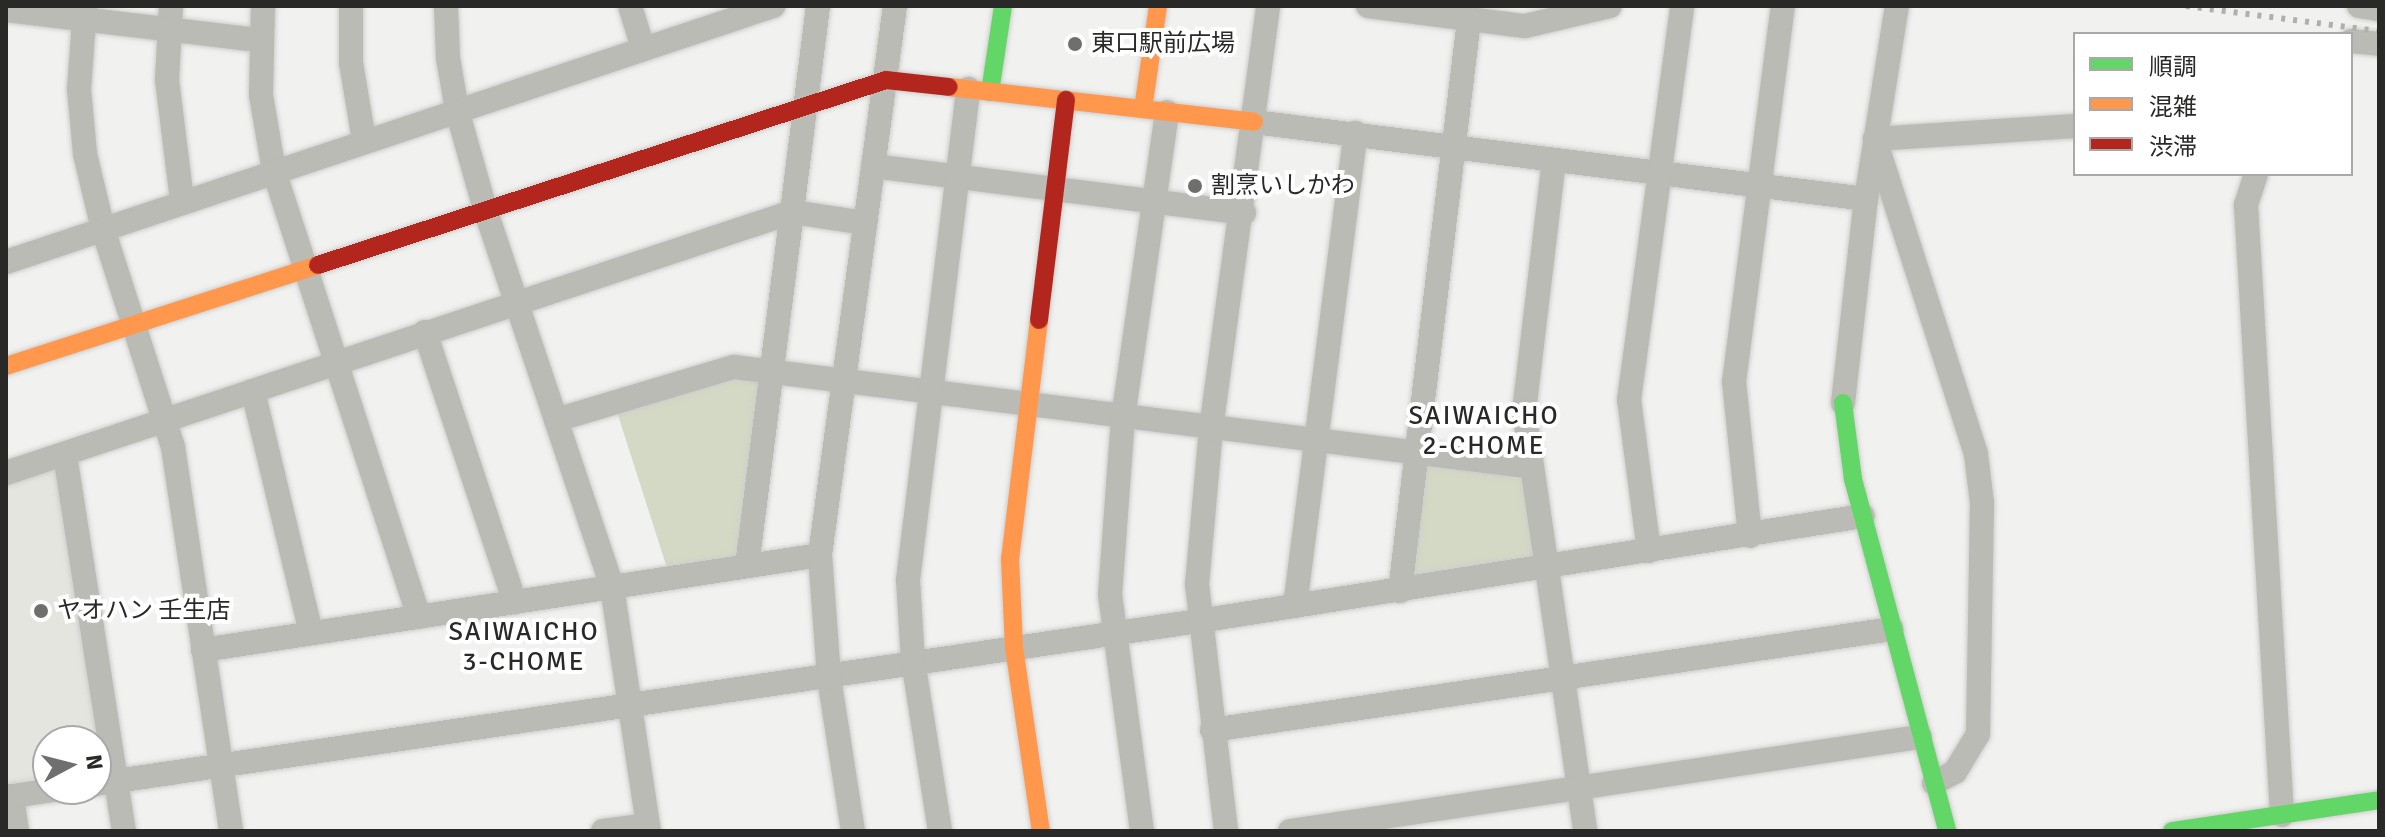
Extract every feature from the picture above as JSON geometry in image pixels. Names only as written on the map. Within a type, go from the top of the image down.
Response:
[{"type":"street","points":[[263,6],[259,40],[265,130],[274,171],[333,363],[419,617]]},
{"type":"street","points":[[351,6],[351,63],[364,140]]},
{"type":"street","points":[[446,6],[448,58],[457,110],[485,209],[612,587],[648,828],[603,831]]},
{"type":"street","points":[[630,6],[643,48]]},
{"type":"street","points":[[6,262],[643,48],[741,11],[773,6]]},
{"type":"street","points":[[747,566],[818,6]]},
{"type":"street","points":[[853,831],[829,677],[820,555],[895,6]]},
{"type":"street","points":[[940,831],[913,661],[908,580],[958,178],[1003,6]]},
{"type":"street","points":[[1142,831],[1112,633],[1112,548],[1123,418],[1154,201],[1158,6]]},
{"type":"street","points":[[1226,831],[1199,621],[1199,549],[1211,429],[1244,213],[1268,6]]},
{"type":"street","points":[[1368,6],[1469,20],[1545,24],[1610,6]]},
{"type":"street","points":[[1649,551],[1629,400],[1682,6]]},
{"type":"street","points":[[1750,536],[1734,382],[1783,6]]},
{"type":"street","points":[[1897,6],[1866,199],[1843,403],[1863,516],[1947,831]]},
{"type":"street","points":[[2359,6],[2379,8]]},
{"type":"street","points":[[6,10],[170,18],[259,40]]},
{"type":"street","points":[[84,13],[82,128],[103,229],[166,421],[231,831]]},
{"type":"street","points":[[170,18],[170,137],[182,201]]},
{"type":"street","points":[[1400,591],[1414,454],[1469,20]]},
{"type":"street","points":[[2353,41],[2379,44]]},
{"type":"street","points":[[6,366],[805,103],[886,80],[1356,133],[1866,199]]},
{"type":"street","points":[[1041,831],[1014,647],[1010,559],[1066,100]]},
{"type":"street","points":[[1875,139],[2073,126]]},
{"type":"street","points":[[1295,606],[1356,133]]},
{"type":"street","points":[[1875,139],[1976,454],[1982,503],[1978,734],[1955,772],[1934,783]]},
{"type":"street","points":[[1554,160],[1524,411],[1585,831]]},
{"type":"street","points":[[873,166],[1244,213]]},
{"type":"street","points":[[2255,176],[2246,205],[2282,815]]},
{"type":"street","points":[[6,473],[518,300],[792,212],[865,223]]},
{"type":"street","points":[[425,332],[515,602]]},
{"type":"street","points":[[556,420],[712,370],[771,373],[1531,467]]},
{"type":"street","points":[[253,391],[311,633]]},
{"type":"street","points":[[65,455],[99,725]]},
{"type":"street","points":[[112,781],[1400,591],[1863,516]]},
{"type":"street","points":[[203,650],[820,555]]},
{"type":"street","points":[[1212,730],[1892,629]]},
{"type":"street","points":[[1290,831],[1920,737]]},
{"type":"street","points":[[17,831],[9,796],[32,793]]},
{"type":"street","points":[[112,798],[124,831]]},
{"type":"street","points":[[2172,831],[2379,800]]},
{"type":"shaded area","points":[[66,466],[103,725],[32,725],[32,779],[6,784],[6,486]]},
{"type":"green space","points":[[722,377],[757,379],[761,391],[740,546],[735,561],[667,568],[616,409]]},
{"type":"green space","points":[[1423,464],[1523,479],[1533,559],[1411,576]]},
{"type":"railway","points":[[2186,6],[2379,31]]},
{"type":"traffic: fast","points":[[990,92],[1003,6]]},
{"type":"traffic: fast","points":[[1843,403],[1853,479],[1947,831]]},
{"type":"traffic: fast","points":[[2172,831],[2379,800]]},
{"type":"traffic: slow","points":[[1143,109],[1158,6]]},
{"type":"traffic: slow","points":[[949,87],[1254,122]]},
{"type":"traffic: slow","points":[[6,366],[318,265]]},
{"type":"traffic: slow","points":[[1039,320],[1010,559],[1014,647],[1041,831]]},
{"type":"traffic: jam","points":[[318,265],[886,80],[949,87]]},
{"type":"traffic: jam","points":[[1039,320],[1066,100]]},
{"type":"place","name":"東口駅前広場","points":[[1075,44]]},
{"type":"place","name":"割烹いしかわ","points":[[1195,186]]},
{"type":"place","name":"ヤオハン 壬生店","points":[[41,611]]},
{"type":"district","name":"SAIWAICHO 2-CHOME","points":[[1484,432]]},
{"type":"district","name":"SAIWAICHO 3-CHOME","points":[[524,648]]}]
